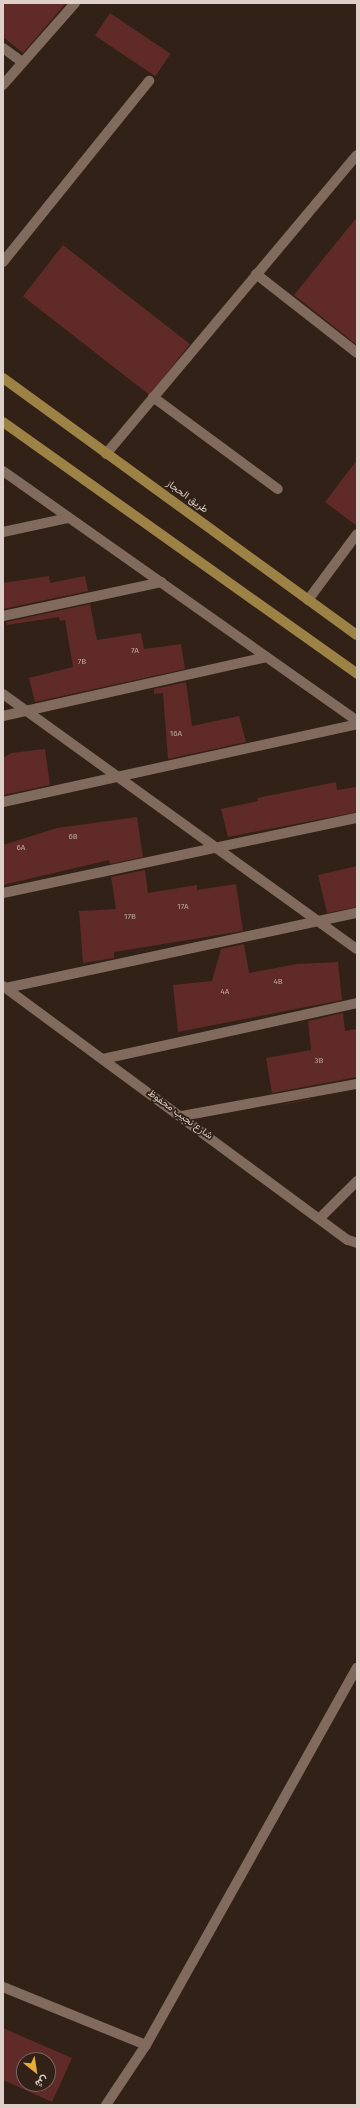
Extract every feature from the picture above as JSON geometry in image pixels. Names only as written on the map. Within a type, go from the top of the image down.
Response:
[{"type":"main road","name":"طريق الحجاز","points":[[3,378],[357,635]]},
{"type":"main road","points":[[3,422],[357,674]]},
{"type":"street","points":[[3,85],[75,3]]},
{"type":"street","points":[[3,48],[22,62]]},
{"type":"street","points":[[3,262],[149,81]]},
{"type":"street","points":[[106,454],[357,155]]},
{"type":"street","points":[[256,274],[357,353]]},
{"type":"street","points":[[153,398],[278,489]]},
{"type":"street","points":[[3,471],[357,720]]},
{"type":"street","points":[[3,532],[68,518]]},
{"type":"street","points":[[308,600],[355,541]]},
{"type":"street","points":[[3,616],[161,582]]},
{"type":"street","points":[[3,716],[266,657]]},
{"type":"street","points":[[3,694],[357,949]]},
{"type":"street","points":[[3,802],[357,724]]},
{"type":"street","points":[[3,893],[357,818]]},
{"type":"street","points":[[5,987],[357,913]]},
{"type":"street","name":"شارع نجيب محفوظ","points":[[5,987],[321,1217],[348,1240],[357,1243]]},
{"type":"street","points":[[104,1059],[357,1003]]},
{"type":"street","points":[[182,1116],[357,1084]]},
{"type":"street","points":[[321,1217],[357,1181]]},
{"type":"street","points":[[106,2105],[146,2045],[357,1668]]},
{"type":"street","points":[[3,1987],[146,2045]]},
{"type":"building","points":[[3,3],[66,3],[23,53],[3,37]]},
{"type":"building","points":[[110,13],[171,54],[155,76],[95,35]]},
{"type":"building","points":[[357,217],[357,345],[294,295]]},
{"type":"building","points":[[63,245],[190,344],[150,395],[23,296]]},
{"type":"building","points":[[357,460],[357,526],[325,502]]},
{"type":"building","points":[[49,576],[50,583],[85,576],[88,591],[3,609],[3,583]]},
{"type":"building","points":[[90,604],[97,640],[141,633],[144,649],[181,644],[185,669],[35,702],[29,678],[73,667],[65,620],[60,621],[59,617],[7,625],[6,622]]},
{"type":"building","points":[[186,682],[192,726],[239,716],[246,742],[168,759],[163,693],[154,694],[154,689]]},
{"type":"building","points":[[45,749],[50,785],[3,795],[3,758],[11,753]]},
{"type":"building","points":[[336,782],[337,790],[357,787],[357,812],[228,837],[221,809],[258,801],[257,798]]},
{"type":"building","points":[[137,817],[143,857],[110,864],[109,860],[3,885],[3,845],[57,828]]},
{"type":"building","points":[[357,866],[357,907],[327,913],[318,875]]},
{"type":"building","points":[[145,870],[148,893],[197,885],[197,890],[236,884],[243,931],[114,952],[114,958],[83,963],[79,911],[116,909],[111,877]]},
{"type":"building","points":[[244,944],[249,973],[297,964],[338,962],[342,1000],[178,1032],[173,985],[212,981],[221,949]]},
{"type":"building","points":[[343,1013],[345,1031],[357,1029],[357,1077],[272,1093],[266,1058],[311,1050],[308,1021]]},
{"type":"building","points":[[310,1099],[310,1100],[274,1106]]},
{"type":"building","points":[[3,2028],[72,2058],[52,2102],[30,2092],[56,2092],[56,2052],[16,2052],[16,2086],[3,2080]]}]
